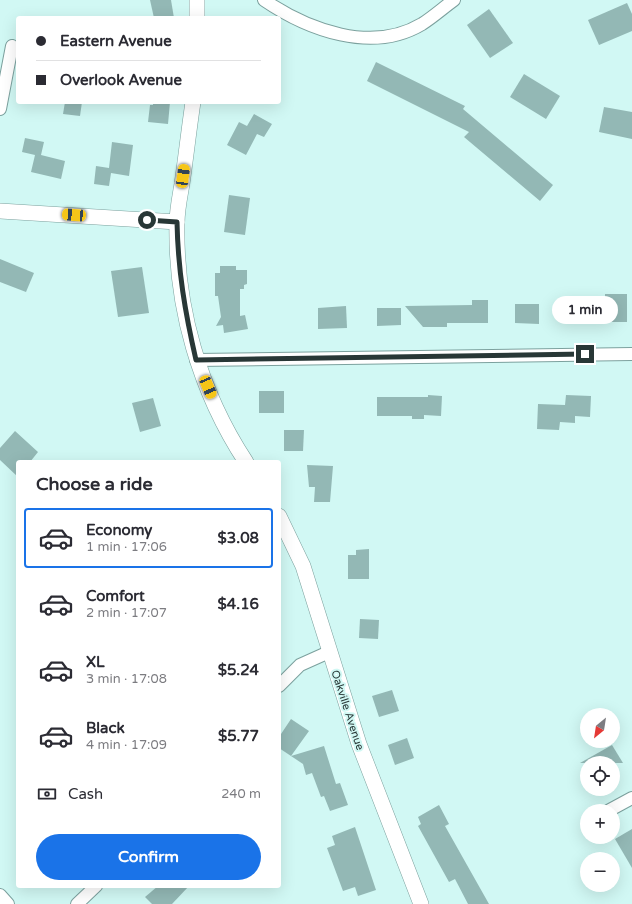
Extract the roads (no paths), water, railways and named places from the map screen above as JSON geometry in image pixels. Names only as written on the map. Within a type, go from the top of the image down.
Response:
[{"type":"street","points":[[196,0],[196,16]]},
{"type":"street","points":[[264,0],[284,14],[325,31],[356,38],[390,36],[421,24],[454,0]]},
{"type":"street","points":[[0,109],[12,46]]},
{"type":"street","points":[[193,104],[177,222],[178,264],[185,309],[196,360],[230,438],[245,460]]},
{"type":"street","points":[[0,211],[177,222]]},
{"type":"street","points":[[196,360],[632,354]]},
{"type":"street","name":"Oakville Avenue","points":[[281,520],[303,566],[358,744],[421,904]]},
{"type":"street","points":[[281,684],[300,665],[329,652]]},
{"type":"street","points":[[620,804],[632,798]]},
{"type":"street","points":[[77,904],[94,888]]},
{"type":"street","points":[[0,895],[8,904]]}]
